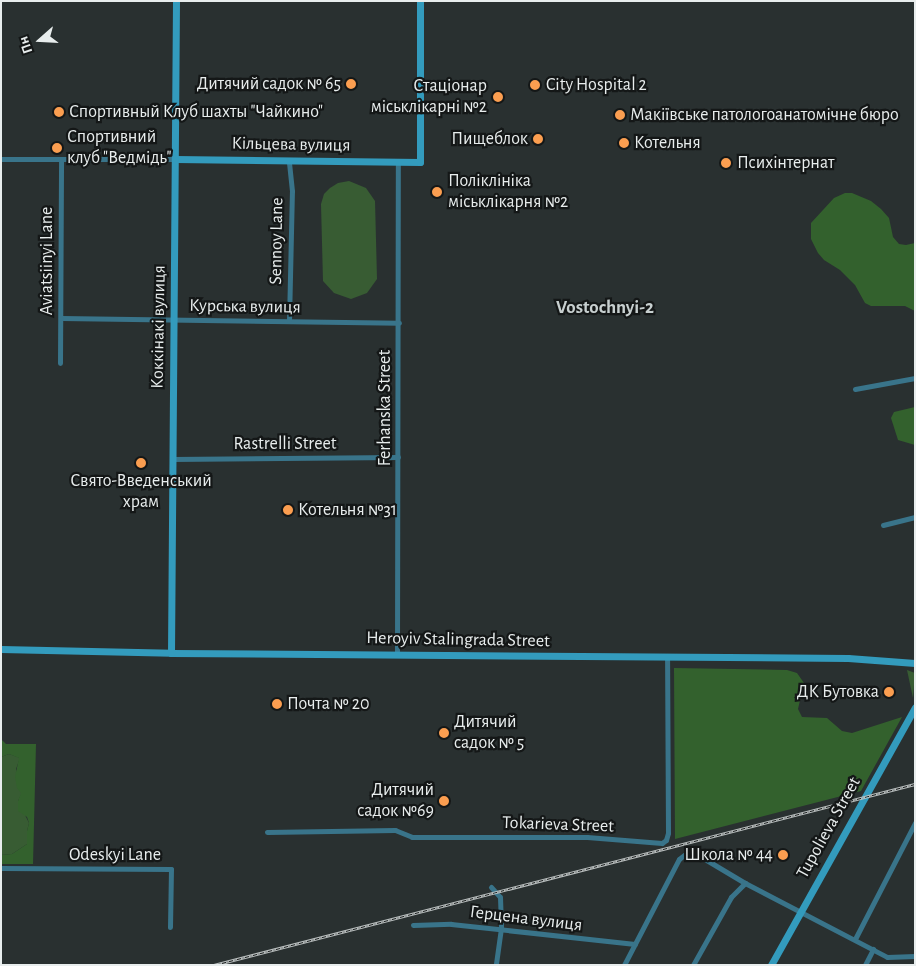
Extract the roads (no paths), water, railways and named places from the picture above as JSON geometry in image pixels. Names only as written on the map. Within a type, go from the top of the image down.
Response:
[{"type":"street","name":"Коккінакі вулиця","points":[[171,653],[176,1]]},
{"type":"street","name":"Кільцева вулиця","points":[[1,160],[175,159],[420,162],[420,1]]},
{"type":"street","name":"Aviatsiinyi Lane","points":[[60,363],[61,159]]},
{"type":"street","name":"Sennoy Lane","points":[[289,321],[292,191],[290,160]]},
{"type":"street","name":"Ferhanska Street","points":[[397,654],[398,162]]},
{"type":"street","name":"Курська вулиця","points":[[61,318],[399,323]]},
{"type":"street","points":[[855,390],[915,378]]},
{"type":"street","name":"Rastrelli Street","points":[[172,458],[398,457]]},
{"type":"street","points":[[883,525],[915,518]]},
{"type":"street","name":"Heroyiv Stalingrada Street","points":[[1,649],[171,653],[848,658],[915,663]]},
{"type":"street","name":"Tokarieva Street","points":[[267,832],[395,830],[412,837],[587,837],[662,843],[666,840],[668,833],[667,657]]},
{"type":"street","name":"Tupolieva Street","points":[[771,965],[915,707]]},
{"type":"street","points":[[855,939],[915,823]]},
{"type":"street","points":[[624,965],[679,859],[686,852],[693,852],[745,883],[887,957],[915,956]]},
{"type":"street","name":"Odeskyi Lane","points":[[1,868],[171,868],[170,927]]},
{"type":"street","points":[[693,965],[731,897],[745,883]]},
{"type":"street","points":[[491,887],[500,897],[501,928],[496,965]]},
{"type":"street","name":"Герцена вулиця","points":[[414,925],[451,924],[501,928],[593,941],[635,944]]},
{"type":"street","points":[[865,965],[873,949]]},
{"type":"street","points":[[887,957],[887,965]]},
{"type":"railway","points":[[214,965],[915,784]]},
{"type":"place","name":"Дитячий садок № 65","points":[[351,84]]},
{"type":"place","name":"City Hospital 2","points":[[535,85]]},
{"type":"place","name":"Стаціонар міськлікарні №2","points":[[498,97]]},
{"type":"place","name":"Спортивный Клуб шахты \"Чайкино\"","points":[[59,112]]},
{"type":"place","name":"Макіївське патологоанатомічне бюро","points":[[620,115]]},
{"type":"place","name":"Пищеблок","points":[[538,139]]},
{"type":"place","name":"Котельня","points":[[624,143]]},
{"type":"place","name":"Спортивний клуб \"Ведмідь\"","points":[[57,148]]},
{"type":"place","name":"Психінтернат","points":[[726,163]]},
{"type":"place","name":"Поліклініка міськлікарня №2","points":[[437,192]]},
{"type":"place","name":"Свято-Введенський храм","points":[[141,463]]},
{"type":"place","name":"Котельня №31","points":[[288,510]]},
{"type":"place","name":"ДК Бутовка","points":[[889,692]]},
{"type":"place","name":"Почта № 20","points":[[277,704]]},
{"type":"place","name":"Дитячий садок № 5","points":[[444,733]]},
{"type":"place","name":"Дитячий садок №69","points":[[444,801]]},
{"type":"place","name":"Школа № 44","points":[[783,855]]},
{"type":"district","name":"Vostochnyi-2","points":[[605,308]]}]
